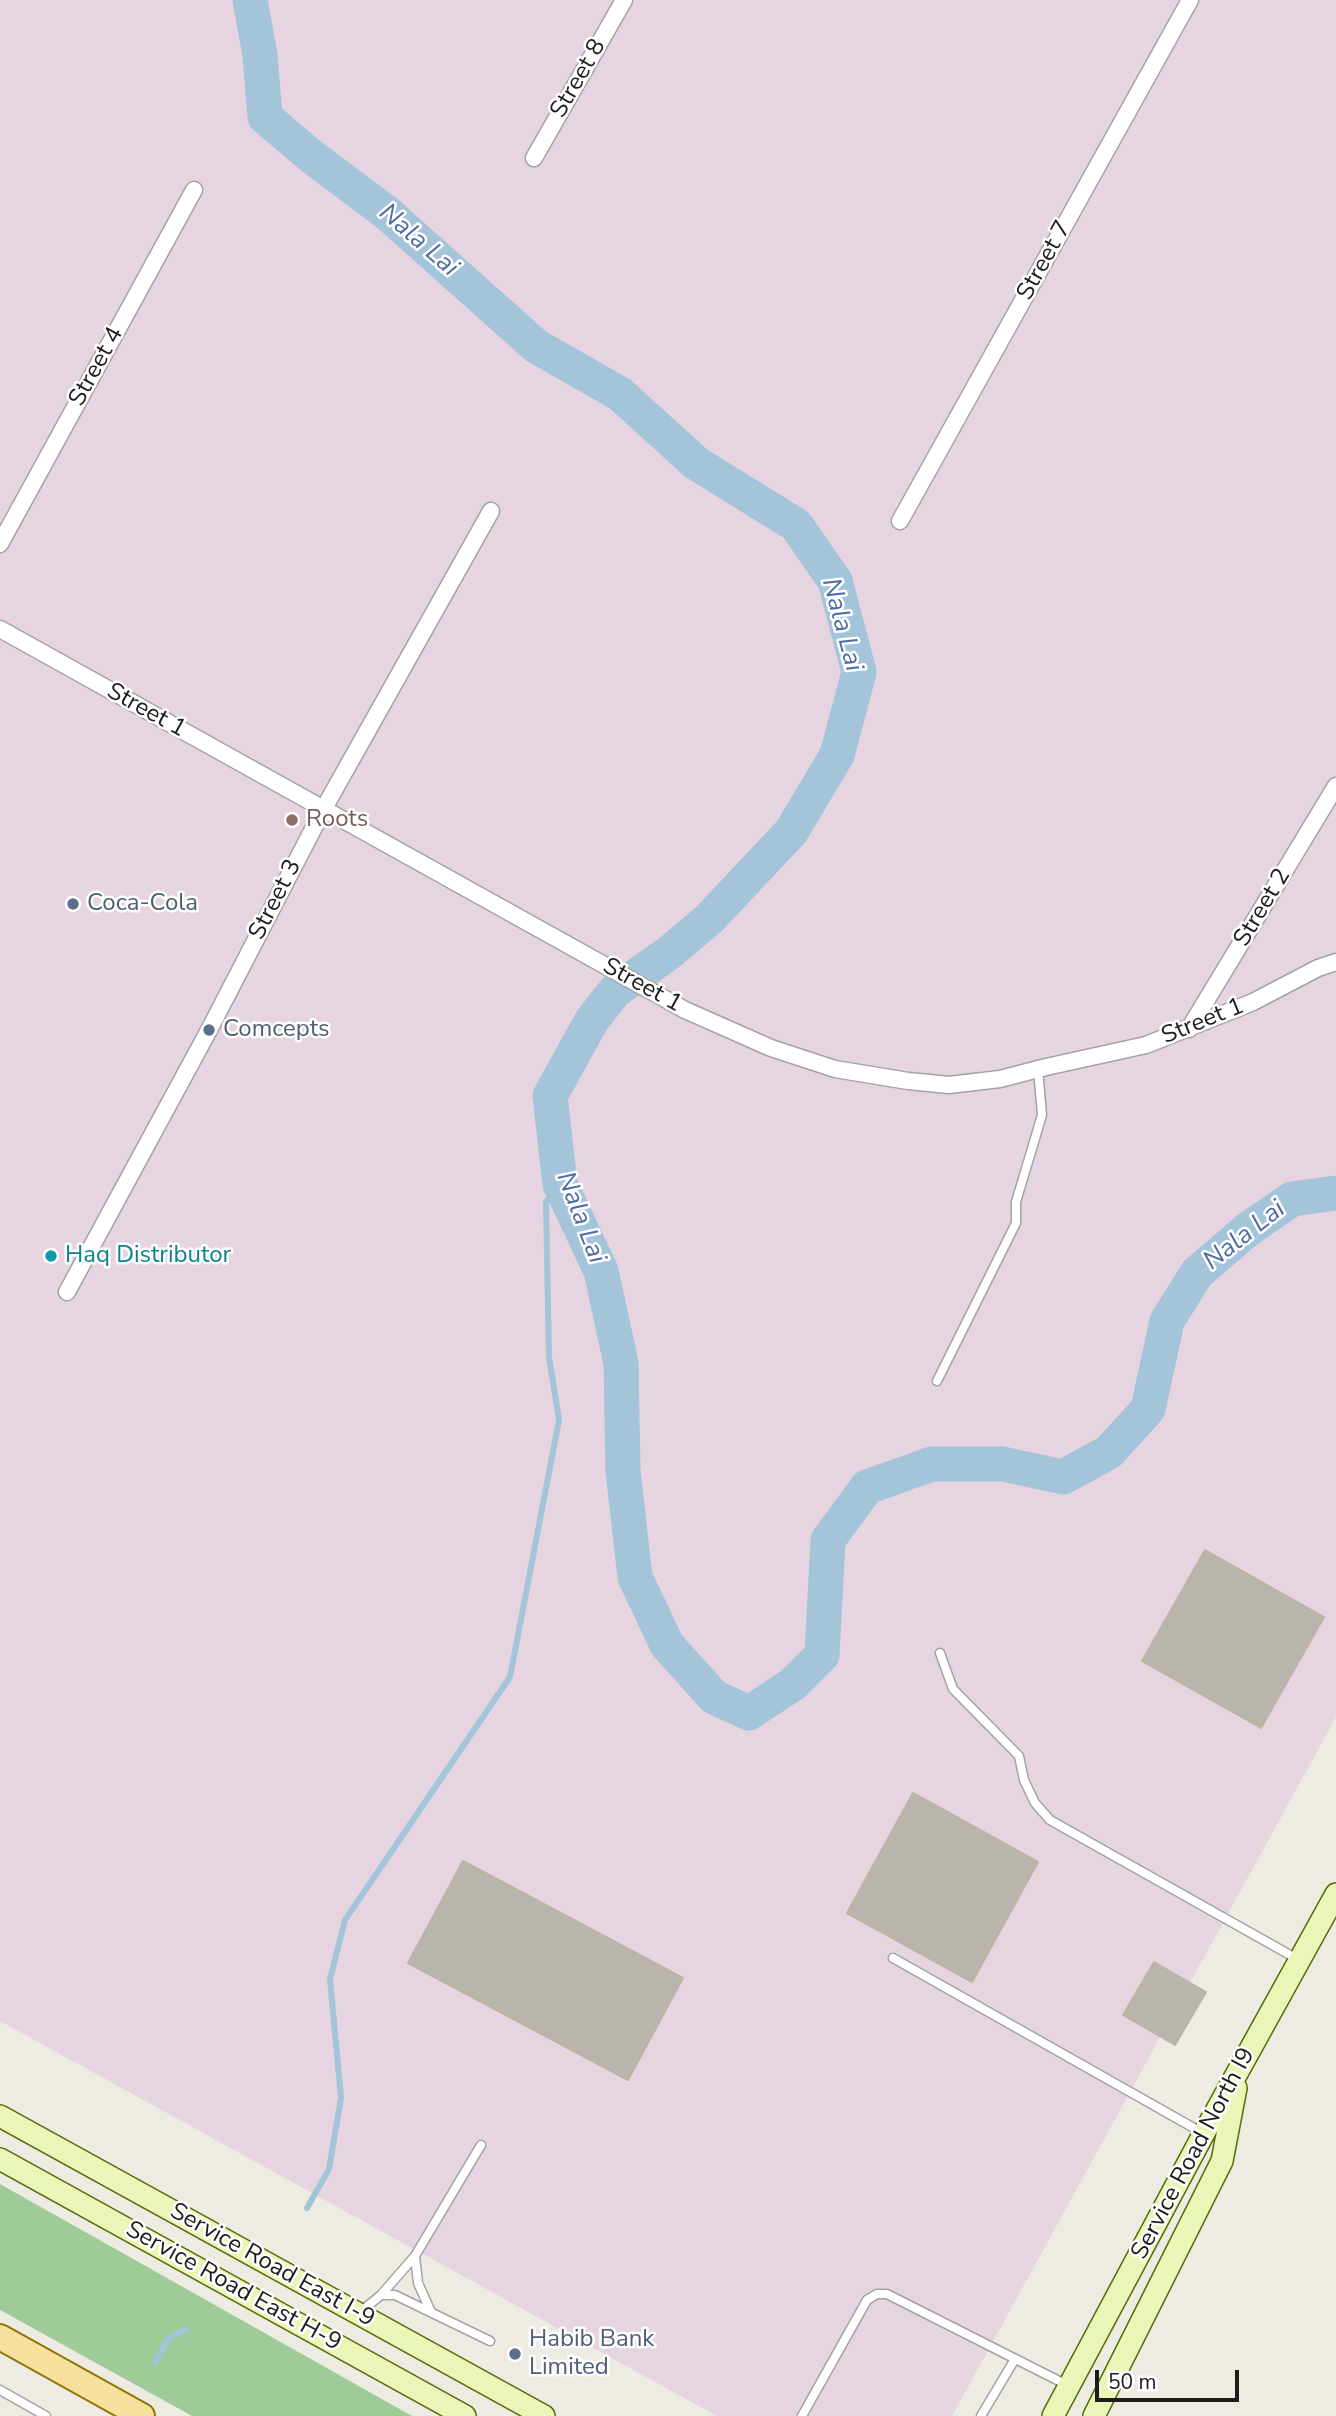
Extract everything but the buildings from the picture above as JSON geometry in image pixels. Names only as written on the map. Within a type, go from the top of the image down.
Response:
[{"type":"main road","name":"Service Road North I9","points":[[1053,2416],[1204,2133],[1336,1894]]},
{"type":"main road","points":[[1094,2416],[1222,2161],[1240,2069]]},
{"type":"main road","name":"Service Road East I-9","points":[[0,2116],[544,2416]]},
{"type":"main road","name":"Service Road East H-9","points":[[0,2159],[465,2416]]},
{"type":"main road","points":[[0,2337],[142,2416]]},
{"type":"street","name":"Street 8","points":[[534,158],[624,0]]},
{"type":"street","name":"Street 7","points":[[900,521],[1190,0]]},
{"type":"street","name":"Street 4","points":[[0,544],[194,190]]},
{"type":"street","name":"Street 3","points":[[67,1292],[209,1030],[323,810],[491,511]]},
{"type":"street","name":"Street 1","points":[[0,629],[685,1010],[771,1048],[835,1069],[908,1082],[948,1084],[1000,1079],[1146,1045],[1253,1002],[1318,968],[1336,962]]},
{"type":"street","name":"Street 2","points":[[1189,1029],[1336,786]]},
{"type":"lane","points":[[937,1381],[1016,1223],[1016,1202],[1042,1115],[1038,1069]]},
{"type":"lane","points":[[940,1653],[953,1689],[1019,1756],[1024,1780],[1035,1803],[1050,1820],[1299,1960]]},
{"type":"lane","points":[[893,1958],[1204,2133]]},
{"type":"lane","points":[[358,2314],[381,2295],[415,2256],[481,2146]]},
{"type":"lane","points":[[415,2256],[418,2283],[431,2312]]},
{"type":"lane","points":[[803,2416],[867,2300],[877,2294],[887,2294],[1069,2386]]},
{"type":"lane","points":[[381,2295],[395,2295],[490,2341]]},
{"type":"lane","points":[[981,2416],[1015,2358]]},
{"type":"lane","points":[[0,2390],[46,2416]]},
{"type":"shaded area","points":[[0,0],[1336,0],[1336,1717],[952,2416],[717,2416],[0,2021]]},
{"type":"green space","points":[[0,2184],[412,2416],[192,2416],[0,2310]]},
{"type":"waterway","name":"Nala Lai","points":[[250,0],[260,55],[265,117],[311,156],[387,213],[536,346],[620,394],[696,463],[796,525],[835,581],[859,672],[837,755],[791,832],[709,919],[670,952],[615,991],[592,1020],[550,1096],[560,1184],[601,1271],[621,1363],[623,1471],[635,1577],[667,1645],[714,1697],[749,1713],[793,1684],[822,1655],[828,1540],[867,1487],[932,1464],[1003,1464],[1063,1477],[1109,1452],[1148,1409],[1167,1321],[1197,1273],[1247,1230],[1292,1199],[1336,1193]]},
{"type":"waterway","points":[[307,2208],[329,2169],[341,2098],[330,1979],[345,1920],[510,1677],[559,1420],[549,1357],[546,1202],[560,1184]]},
{"type":"waterway","points":[[155,2362],[168,2339],[186,2329]]},
{"type":"place","name":"Roots","points":[[292,820]]},
{"type":"place","name":"Coca-Cola","points":[[73,904]]},
{"type":"place","name":"Comcepts","points":[[209,1030]]},
{"type":"place","name":"Haq Distributor","points":[[51,1256]]},
{"type":"place","name":"Habib Bank Limited","points":[[515,2354]]}]
